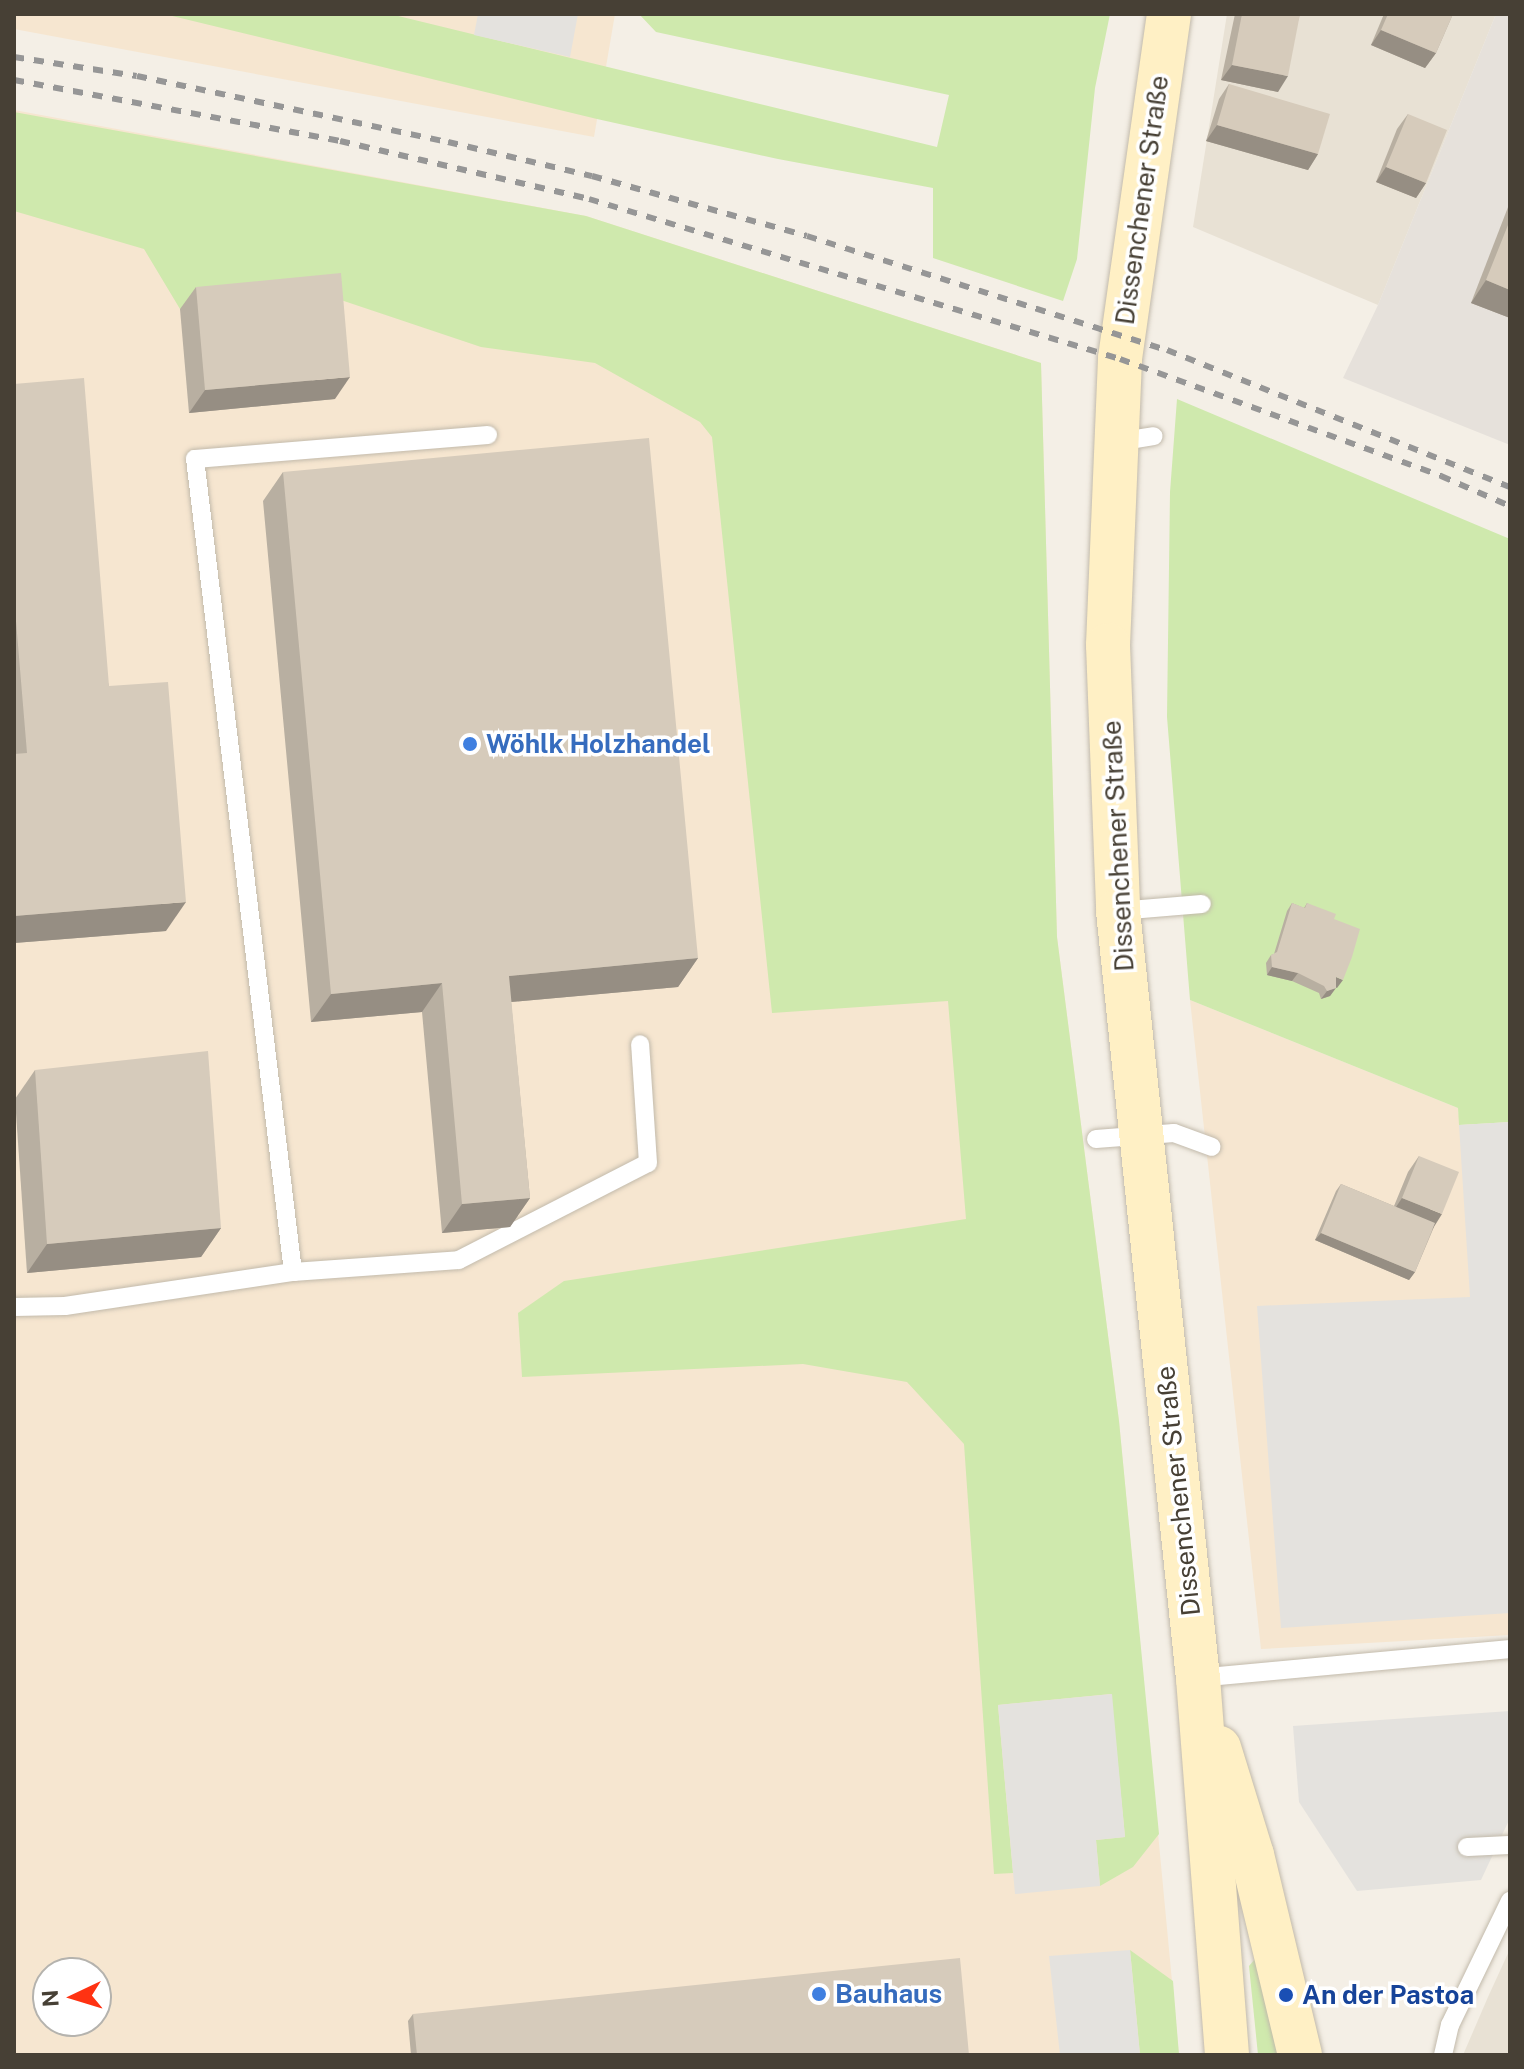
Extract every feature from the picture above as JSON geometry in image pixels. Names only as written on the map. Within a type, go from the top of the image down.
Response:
[{"type":"main road","name":"Dissenchener Straße","points":[[1169,14],[1122,335],[1134,439],[1108,645],[1118,911],[1198,1678],[1231,1857],[1300,2055]]},
{"type":"main road","name":"Dissenchener Straße","points":[[1227,2055],[1218,1944],[1231,1857]]},
{"type":"lane","points":[[293,1272],[195,459],[488,435]]},
{"type":"lane","points":[[1118,911],[1202,904]]},
{"type":"lane","points":[[14,1307],[65,1306],[293,1272],[459,1260],[648,1163],[640,1044]]},
{"type":"lane","points":[[1096,1139],[1174,1133],[1212,1147]]},
{"type":"lane","points":[[1198,1678],[1510,1649]]},
{"type":"lane","points":[[1467,1847],[1510,1845]]},
{"type":"lane","points":[[1443,2055],[1450,2025],[1510,1901]]},
{"type":"shaded area","points":[[14,14],[615,14],[594,137],[14,29]]},
{"type":"shaded area","points":[[478,14],[578,14],[570,57],[474,35]]},
{"type":"shaded area","points":[[1227,14],[1496,14],[1378,305],[1193,227]]},
{"type":"shaded area","points":[[1496,14],[1510,14],[1510,445],[1343,378],[1378,305]]},
{"type":"shaded area","points":[[14,110],[586,216],[1041,363],[1057,937],[1119,1421],[1179,2055],[14,2055]]},
{"type":"shaded area","points":[[1190,1000],[1458,1108],[1460,1125],[1510,1122],[1510,1635],[1261,1649]]},
{"type":"shaded area","points":[[1510,1122],[1510,1613],[1281,1628],[1257,1306],[1470,1297],[1459,1125]]},
{"type":"shaded area","points":[[1112,1694],[1125,1837],[1096,1840],[1100,1886],[1015,1894],[998,1705]]},
{"type":"shaded area","points":[[1510,1711],[1510,1818],[1481,1880],[1357,1891],[1299,1802],[1293,1726]]},
{"type":"shaded area","points":[[1510,1949],[1510,2055],[1463,2055],[1488,1997]]},
{"type":"shaded area","points":[[1130,1950],[1140,2055],[1060,2055],[1049,1956]]},
{"type":"green space","points":[[164,14],[390,14],[937,147],[949,95],[656,32],[639,14],[1110,14],[1095,88],[1077,259],[1063,301],[933,258],[933,188],[778,159],[597,119]]},
{"type":"green space","points":[[14,112],[586,216],[1041,363],[1057,937],[1119,1421],[1159,1834],[1133,1867],[1100,1886],[1096,1840],[1125,1837],[1111,1694],[998,1705],[1013,1873],[994,1874],[964,1444],[907,1382],[803,1364],[522,1377],[518,1313],[564,1281],[966,1219],[948,1001],[772,1013],[712,437],[700,422],[595,363],[481,347],[326,295],[180,309],[144,249],[14,211]]},
{"type":"green space","points":[[1177,399],[1510,539],[1510,1122],[1459,1125],[1458,1108],[1190,1000],[1167,717],[1170,492]]},
{"type":"green space","points":[[1130,1950],[1173,1981],[1179,2055],[1140,2055]]},
{"type":"green space","points":[[1255,1959],[1278,2055],[1258,2055],[1249,1966]]},
{"type":"building","points":[[1242,14],[1300,14],[1288,76],[1232,65]]},
{"type":"building","points":[[1388,14],[1453,14],[1436,53],[1381,30]]},
{"type":"building","points":[[1229,84],[1330,114],[1318,154],[1217,125]]},
{"type":"building","points":[[1408,114],[1447,130],[1426,183],[1386,167]]},
{"type":"building","points":[[1510,220],[1510,290],[1486,280]]},
{"type":"building","points":[[341,273],[350,377],[205,390],[196,287]]},
{"type":"building","points":[[84,378],[109,686],[168,682],[186,902],[14,916],[14,754],[27,753],[14,597],[14,384]]},
{"type":"building","name":"Wöhlk Holzhandel","points":[[649,438],[698,958],[509,976],[530,1198],[462,1204],[442,983],[331,994],[283,472]]},
{"type":"building","points":[[1292,903],[1305,908],[1307,903],[1336,914],[1334,919],[1360,929],[1343,980],[1336,977],[1336,988],[1327,991],[1324,986],[1298,973],[1272,967],[1271,955],[1277,952]]},
{"type":"building","points":[[208,1051],[221,1228],[47,1244],[35,1070]]},
{"type":"building","points":[[1419,1156],[1459,1172],[1442,1214],[1402,1198]]},
{"type":"building","points":[[1341,1184],[1435,1223],[1415,1272],[1321,1233]]},
{"type":"building","name":"Bauhaus","points":[[960,1958],[969,2055],[417,2055],[413,2014]]},
{"type":"railway","points":[[14,57],[137,76],[448,142],[592,176],[807,236],[1167,350],[1510,487]]},
{"type":"railway","points":[[14,80],[340,141],[589,199],[1120,359],[1441,476],[1510,506]]},
{"type":"place","name":"Wöhlk Holzhandel","points":[[470,744]]},
{"type":"place","name":"Bauhaus","points":[[819,1994]]},
{"type":"place","name":"An der Pastoa","points":[[1286,1995]]}]
